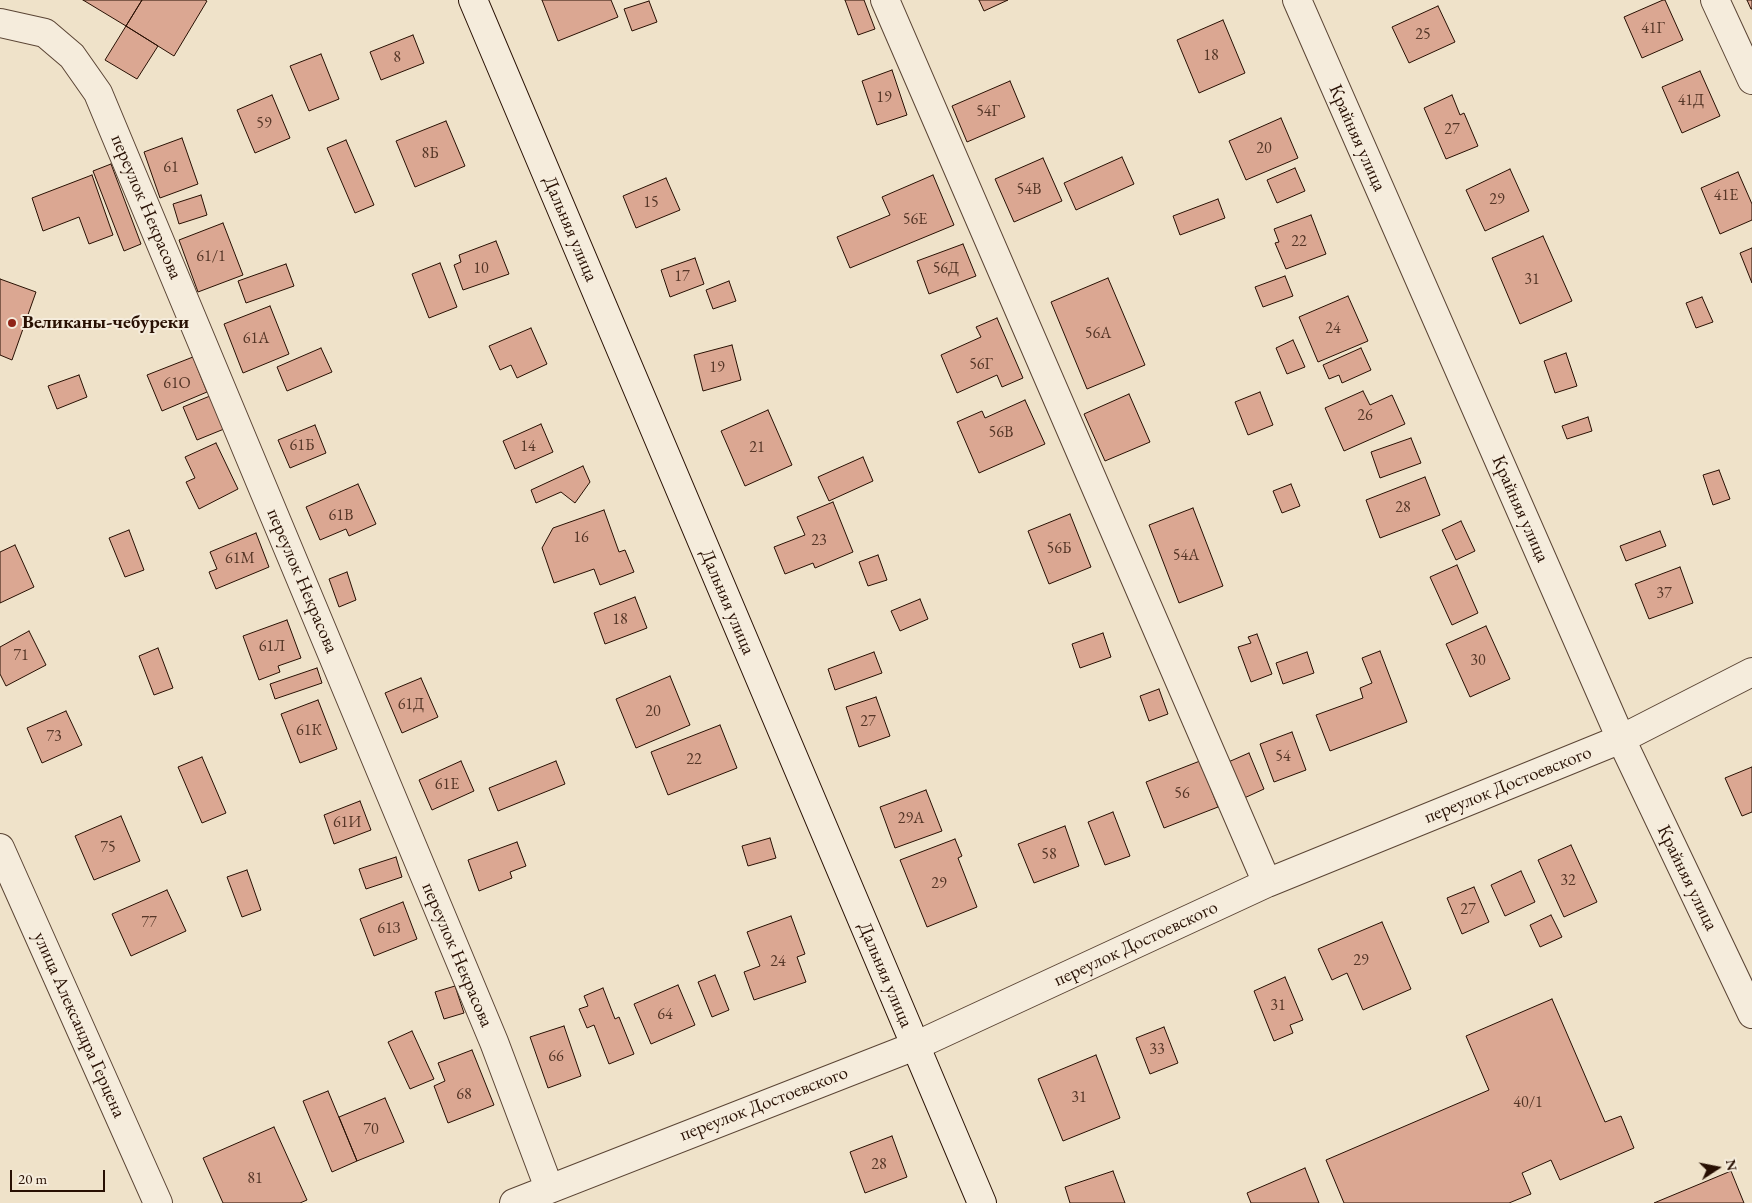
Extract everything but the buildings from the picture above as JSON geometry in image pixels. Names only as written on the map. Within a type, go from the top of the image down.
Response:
[{"type":"street","name":"Дальняя улица","points":[[473,0],[982,1203]]},
{"type":"street","points":[[884,0],[1267,884]]},
{"type":"street","name":"Крайняя улица","points":[[1297,0],[1621,739],[1752,1014]]},
{"type":"street","points":[[1715,0],[1752,80]]},
{"type":"street","name":"переулок Некрасова","points":[[0,23],[45,32],[72,56],[98,93],[490,1033],[549,1188]]},
{"type":"street","name":"переулок Достоевского","points":[[514,1203],[915,1046],[1267,884],[1621,739],[1752,672]]},
{"type":"street","name":"улица Александра Герцена","points":[[0,848],[158,1203]]},
{"type":"place","name":"Великаны-чебуреки","points":[[12,323]]}]
